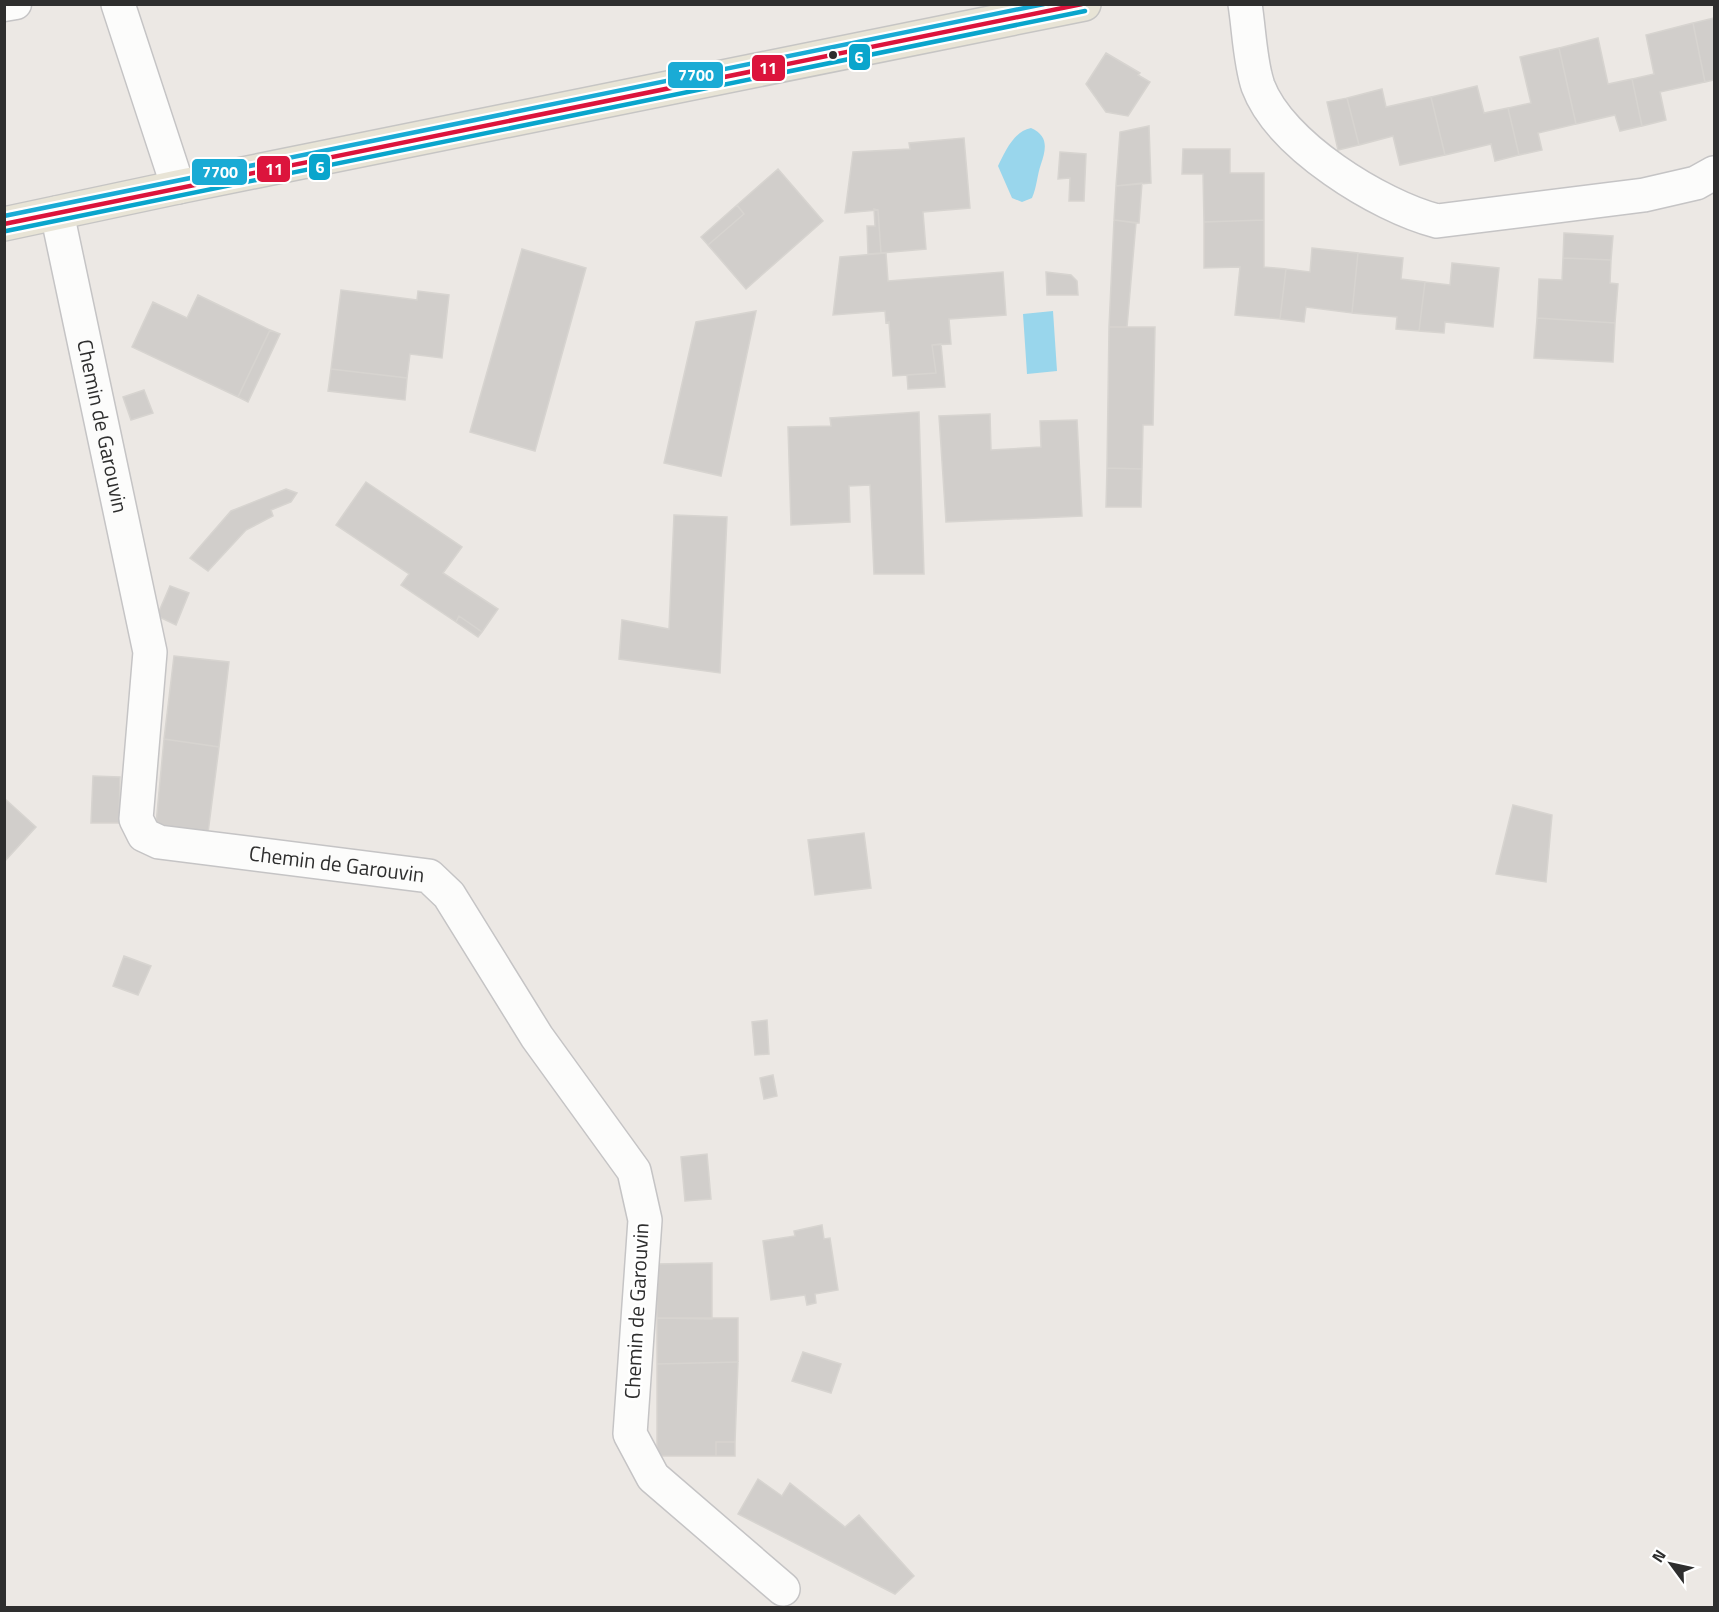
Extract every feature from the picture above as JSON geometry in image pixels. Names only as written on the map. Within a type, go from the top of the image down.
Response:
[{"type":"main road","points":[[4,224],[1084,4]]},
{"type":"street","points":[[118,4],[178,187]]},
{"type":"street","points":[[1245,4],[1258,86],[1273,111],[1304,147],[1337,173],[1410,214],[1437,221],[1644,195],[1696,183],[1714,173]]},
{"type":"street","name":"Chemin de Garouvin","points":[[57,213],[150,652],[136,819],[144,835],[159,842],[429,876],[449,895],[537,1037],[634,1171],[645,1221],[630,1434],[653,1477],[783,1588]]},
{"type":"lane","points":[[4,6],[16,4]]},
{"type":"water","points":[[1031,128],[1041,135],[1045,148],[1032,198],[1022,202],[1012,198],[998,166],[1015,138]]},
{"type":"water","points":[[1053,311],[1057,371],[1027,374],[1023,314]]},
{"type":"building","points":[[1714,18],[1714,80],[1705,82],[1693,23]]},
{"type":"building","points":[[1693,23],[1705,82],[1660,92],[1666,120],[1642,126],[1632,79],[1654,74],[1646,35]]},
{"type":"building","points":[[1598,38],[1608,84],[1632,79],[1642,126],[1620,131],[1615,115],[1576,124],[1559,48]]},
{"type":"building","points":[[1559,48],[1576,124],[1538,133],[1542,150],[1519,155],[1508,108],[1531,103],[1520,57]]},
{"type":"building","points":[[1106,53],[1140,73],[1138,75],[1150,82],[1128,116],[1106,112],[1086,84]]},
{"type":"building","points":[[1477,86],[1484,113],[1508,108],[1519,155],[1495,161],[1491,144],[1445,155],[1431,97]]},
{"type":"building","points":[[1382,89],[1386,107],[1431,97],[1445,155],[1400,165],[1393,136],[1359,145],[1347,98]]},
{"type":"building","points":[[1347,98],[1359,145],[1338,150],[1327,102]]},
{"type":"building","points":[[1149,126],[1151,183],[1116,186],[1120,132]]},
{"type":"building","points":[[964,138],[970,208],[923,212],[926,249],[881,253],[878,210],[845,213],[853,152],[910,149],[909,143]]},
{"type":"building","points":[[1183,149],[1230,149],[1230,173],[1264,173],[1264,220],[1204,222],[1203,174],[1182,174]]},
{"type":"building","points":[[1060,152],[1086,154],[1084,201],[1069,201],[1070,178],[1058,179]]},
{"type":"building","points":[[778,169],[823,221],[746,289],[708,245],[744,214],[737,205]]},
{"type":"building","points":[[1142,183],[1139,223],[1114,220],[1116,186]]},
{"type":"building","points":[[737,205],[744,214],[708,245],[701,237]]},
{"type":"building","points":[[874,209],[878,210],[881,253],[868,254],[867,226],[875,226]]},
{"type":"building","points":[[1114,220],[1136,223],[1127,327],[1109,327]]},
{"type":"building","points":[[1264,220],[1264,267],[1286,269],[1280,319],[1235,315],[1240,267],[1204,268],[1204,222]]},
{"type":"building","points":[[1564,233],[1613,236],[1611,260],[1563,258]]},
{"type":"building","points":[[1312,248],[1358,253],[1352,313],[1306,307],[1304,322],[1280,319],[1286,269],[1310,272]]},
{"type":"building","points":[[522,249],[586,268],[535,451],[470,432]]},
{"type":"building","points":[[886,253],[888,281],[1003,272],[1006,315],[949,319],[951,344],[932,345],[936,373],[893,376],[889,322],[886,323],[885,311],[833,315],[840,257]]},
{"type":"building","points":[[1358,253],[1403,258],[1401,279],[1425,282],[1419,331],[1396,329],[1397,317],[1352,313]]},
{"type":"building","points":[[1563,258],[1611,260],[1610,283],[1618,284],[1615,323],[1537,318],[1539,279],[1562,280]]},
{"type":"building","points":[[1452,263],[1499,268],[1493,327],[1445,322],[1444,333],[1419,331],[1425,282],[1450,285]]},
{"type":"building","points":[[1046,272],[1071,275],[1077,281],[1078,295],[1047,295]]},
{"type":"building","points":[[341,290],[417,300],[418,291],[449,295],[442,358],[410,354],[407,378],[331,369]]},
{"type":"building","points":[[198,295],[270,330],[238,397],[132,347],[153,302],[187,318]]},
{"type":"building","points":[[756,311],[721,476],[664,463],[696,322]]},
{"type":"building","points":[[1537,318],[1615,323],[1613,362],[1534,358]]},
{"type":"building","points":[[1109,327],[1155,327],[1153,425],[1143,425],[1142,469],[1107,468]]},
{"type":"building","points":[[270,330],[280,334],[248,402],[238,397]]},
{"type":"building","points":[[941,344],[945,387],[908,389],[907,375],[936,373],[932,345]]},
{"type":"building","points":[[331,369],[407,378],[405,400],[328,391]]},
{"type":"building","points":[[144,390],[153,413],[131,420],[123,397]]},
{"type":"building","points":[[919,412],[924,574],[874,574],[870,485],[849,486],[850,522],[791,525],[788,427],[831,426],[830,418]]},
{"type":"building","points":[[990,414],[991,450],[1041,447],[1040,421],[1077,420],[1082,516],[946,522],[939,416]]},
{"type":"building","points":[[1107,468],[1142,469],[1141,507],[1106,507]]},
{"type":"building","points":[[366,482],[462,547],[443,573],[498,609],[482,632],[459,616],[456,622],[401,585],[409,574],[336,525]]},
{"type":"building","points":[[286,489],[297,493],[291,502],[271,510],[273,516],[246,530],[208,571],[190,558],[231,511]]},
{"type":"building","points":[[674,515],[727,517],[720,673],[619,659],[622,620],[669,629]]},
{"type":"building","points":[[170,586],[189,593],[176,625],[157,616]]},
{"type":"building","points":[[459,616],[482,632],[478,637],[456,622]]},
{"type":"building","points":[[174,656],[229,662],[219,747],[164,739]]},
{"type":"building","points":[[164,739],[219,747],[208,833],[156,824]]},
{"type":"building","points":[[93,776],[120,777],[119,823],[91,823]]},
{"type":"building","points":[[4,798],[36,827],[4,862]]},
{"type":"building","points":[[1513,805],[1552,815],[1546,882],[1496,874]]},
{"type":"building","points":[[864,833],[871,888],[815,895],[808,840]]},
{"type":"building","points":[[124,956],[151,966],[138,995],[113,986]]},
{"type":"building","points":[[767,1020],[769,1054],[755,1055],[752,1022]]},
{"type":"building","points":[[773,1075],[777,1096],[764,1099],[760,1078]]},
{"type":"building","points":[[707,1154],[711,1199],[685,1201],[681,1157]]},
{"type":"building","points":[[822,1225],[824,1239],[830,1238],[838,1290],[815,1294],[816,1303],[807,1305],[805,1295],[771,1300],[763,1241],[795,1236],[794,1231]]},
{"type":"building","points":[[712,1263],[712,1319],[657,1318],[656,1264]]},
{"type":"building","points":[[657,1318],[738,1318],[738,1362],[657,1364]]},
{"type":"building","points":[[803,1352],[841,1364],[831,1393],[792,1381]]},
{"type":"building","points":[[738,1362],[735,1442],[716,1442],[716,1456],[657,1456],[657,1364]]},
{"type":"building","points":[[716,1442],[735,1442],[735,1456],[716,1456]]},
{"type":"building","points":[[758,1479],[782,1496],[790,1483],[845,1527],[859,1515],[914,1576],[895,1594],[738,1514]]},
{"type":"transit line","name":"7700","points":[[4,216],[1044,4]]},
{"type":"transit line","name":"11","points":[[4,224],[1082,4]]},
{"type":"transit line","name":"6","points":[[6,231],[1085,11]]}]
